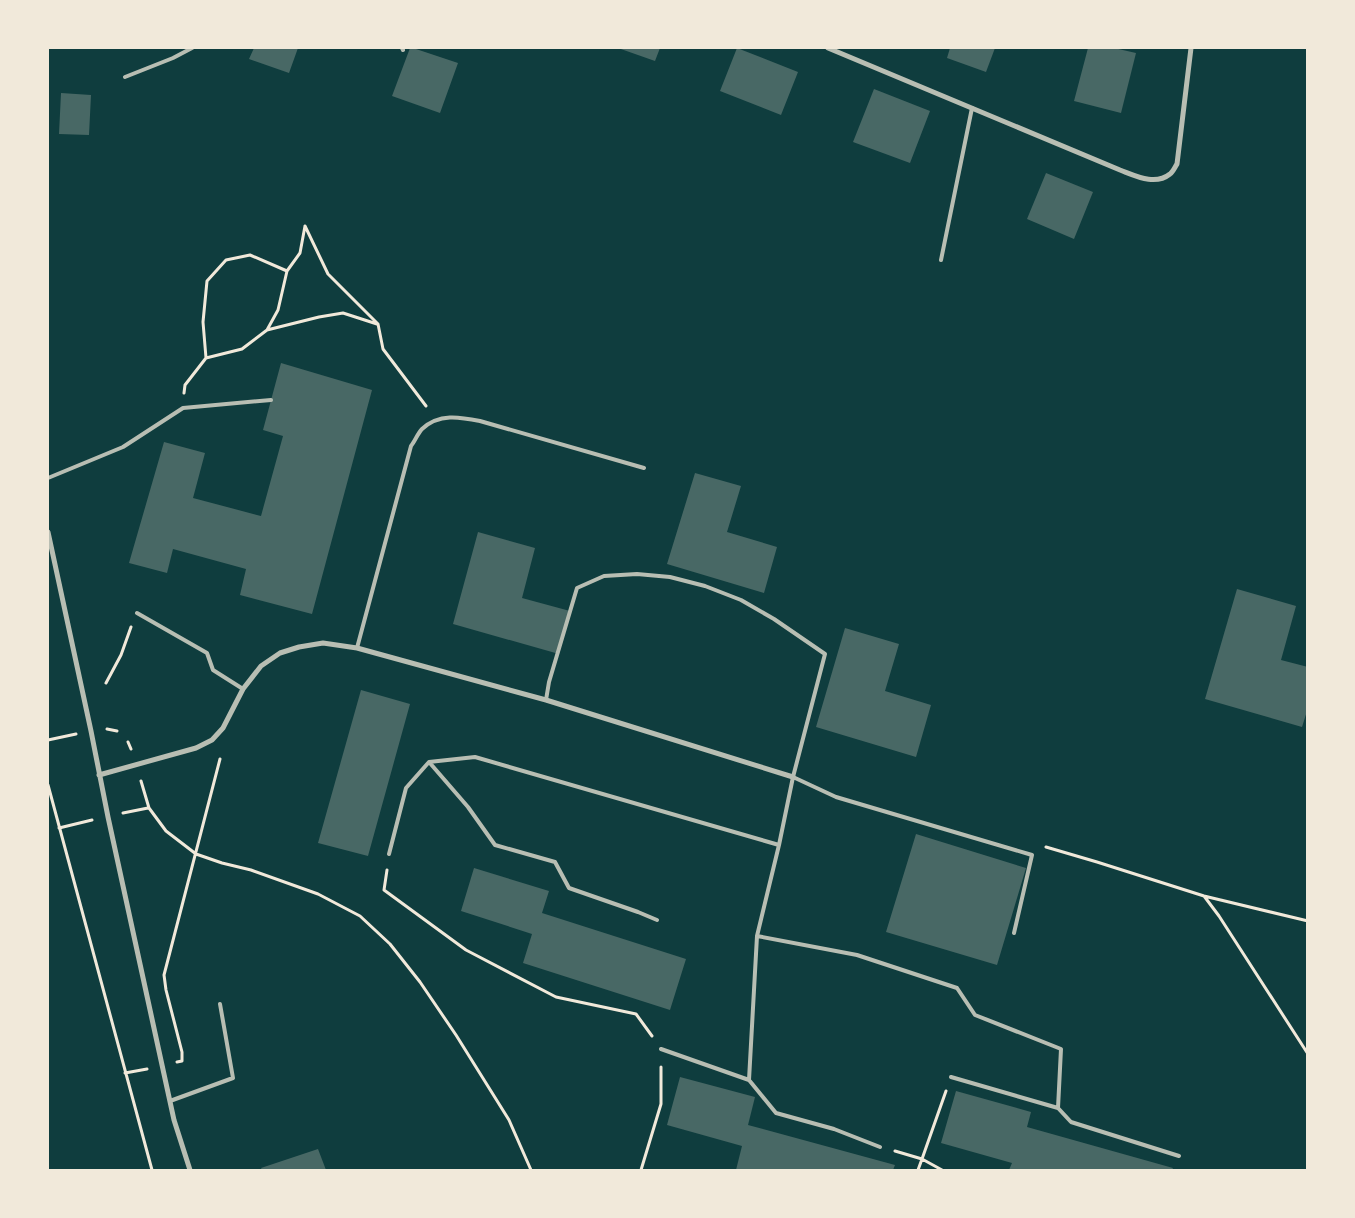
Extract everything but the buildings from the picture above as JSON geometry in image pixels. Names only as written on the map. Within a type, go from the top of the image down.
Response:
[{"type":"street","points":[[828,48],[1140,178],[1157,180],[1170,174],[1177,164],[1191,48]]},
{"type":"street","points":[[48,532],[174,1120],[190,1170]]},
{"type":"street","points":[[100,775],[196,748],[212,740],[223,728],[243,689],[261,666],[280,653],[299,647],[323,643],[357,648],[546,700],[794,777]]},
{"type":"lane","points":[[124,77],[173,58],[192,48]]},
{"type":"lane","points":[[941,260],[972,108]]},
{"type":"lane","points":[[48,478],[123,448],[183,408],[271,400]]},
{"type":"lane","points":[[357,648],[411,446],[422,429],[436,420],[456,417],[480,421],[644,468]]},
{"type":"lane","points":[[546,700],[549,682],[577,588],[604,576],[636,574],[670,577],[705,586],[741,600],[774,619],[825,654],[757,936],[749,1080]]},
{"type":"lane","points":[[137,613],[207,653],[213,670],[243,689]]},
{"type":"lane","points":[[389,854],[406,788],[429,762],[475,757],[779,845]]},
{"type":"lane","points":[[429,762],[468,808],[495,845],[555,862],[569,888],[657,920]]},
{"type":"lane","points":[[794,777],[836,797],[1032,854],[1014,933]]},
{"type":"lane","points":[[757,936],[857,955],[957,988],[975,1015],[1062,1049],[1058,1108]]},
{"type":"lane","points":[[170,1101],[233,1078],[220,1004]]},
{"type":"lane","points":[[661,1049],[749,1080],[776,1112],[834,1129],[880,1147]]},
{"type":"lane","points":[[952,1077],[1058,1108],[1071,1122],[1179,1156]]},
{"type":"path","points":[[267,330],[278,310],[287,271],[300,253],[305,226],[328,274],[378,324],[383,350],[436,420]]},
{"type":"path","points":[[206,358],[203,322],[208,281],[226,260],[250,255],[287,271]]},
{"type":"path","points":[[183,408],[184,385],[206,358],[242,349],[267,330],[344,313],[378,324]]},
{"type":"path","points":[[106,683],[121,655],[137,613]]},
{"type":"path","points":[[125,1073],[182,1061],[182,1052],[164,975],[220,759]]},
{"type":"path","points":[[136,765],[148,808],[166,830],[196,854],[251,870],[318,894],[360,916],[390,944],[420,982],[461,1043],[509,1120],[531,1170]]},
{"type":"path","points":[[48,785],[152,1170]]},
{"type":"path","points":[[1043,846],[1204,896],[1308,921]]},
{"type":"path","points":[[389,854],[384,890],[466,950],[556,997],[636,1014],[661,1049],[661,1104],[640,1170]]},
{"type":"path","points":[[1204,896],[1219,916],[1308,1054]]},
{"type":"path","points":[[918,1170],[952,1077]]},
{"type":"path","points":[[880,1147],[922,1159],[942,1170]]}]
